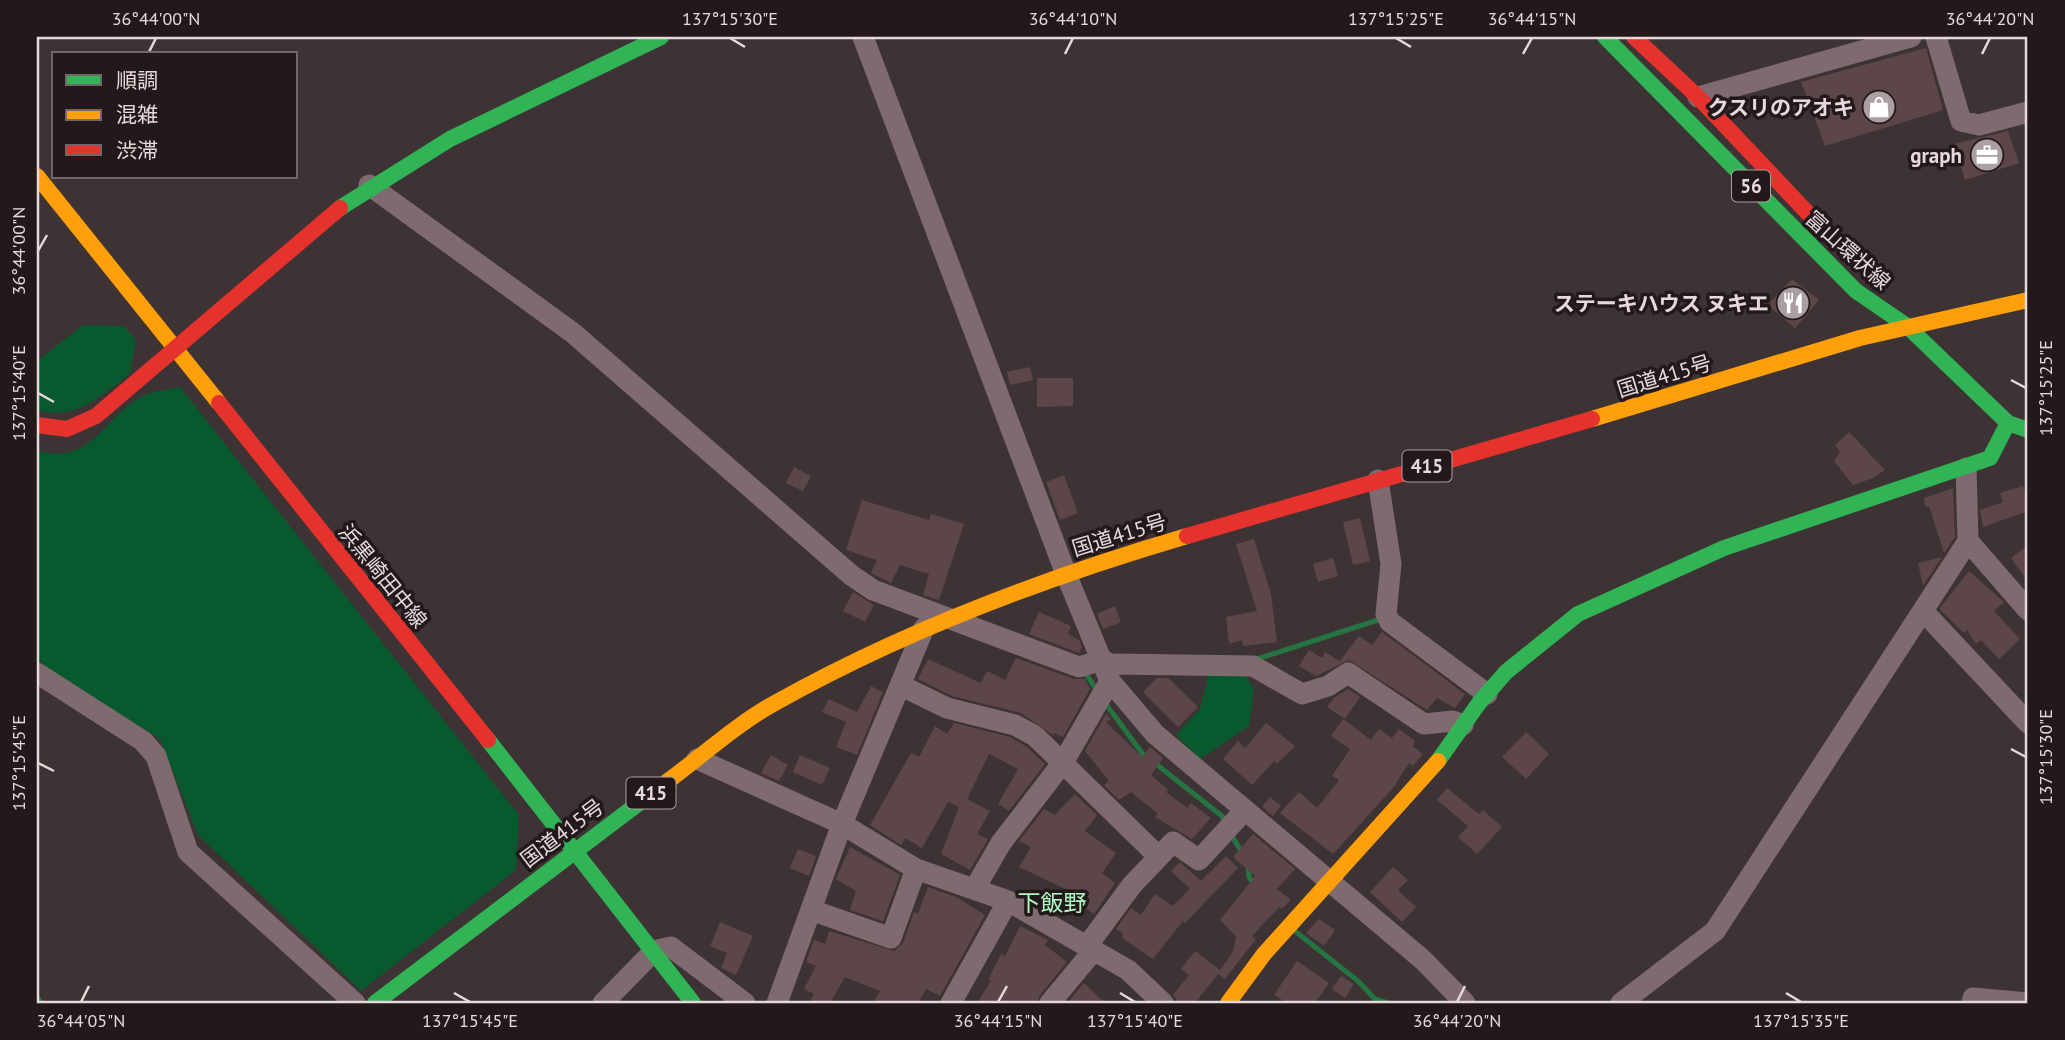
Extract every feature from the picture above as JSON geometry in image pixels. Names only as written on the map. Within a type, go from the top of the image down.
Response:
[{"type":"main road","points":[[37,425],[67,429],[96,416],[332,213],[369,185],[422,154],[661,37]]},
{"type":"main road","name":"富山環状線","points":[[1605,37],[1856,291],[1907,326]]},
{"type":"main road","name":"富山環状線","points":[[1634,37],[1698,97],[1829,236]]},
{"type":"main road","name":"浜黒崎田中線","points":[[37,176],[574,849],[693,1003]]},
{"type":"main road","name":"富山環状線","points":[[1876,285],[1907,326]]},
{"type":"main road","name":"国道415号","points":[[1973,312],[2028,285]]},
{"type":"main road","name":"国道415号","points":[[375,1003],[574,849],[773,704],[924,628],[1066,574],[1378,480],[1907,326],[2028,300]]},
{"type":"main road","points":[[1907,326],[2008,423],[2028,430]]},
{"type":"main road","points":[[1228,1003],[1264,954],[1430,772],[1487,694],[1527,654],[1578,614],[1724,548],[1990,458],[2008,423]]},
{"type":"street","points":[[863,37],[1066,574],[1110,681],[1155,734],[1423,960],[1465,1003]]},
{"type":"street","points":[[1698,97],[1911,37]]},
{"type":"street","points":[[1937,37],[1961,121],[1979,125],[2028,112]]},
{"type":"street","points":[[369,185],[573,333],[850,575],[873,590],[1079,667],[1101,660],[1111,664],[1253,666],[1302,694],[1328,686],[1348,673],[1424,724],[1452,721],[1463,725]]},
{"type":"street","points":[[1620,1003],[1715,931],[1923,611],[1968,541],[1966,468]]},
{"type":"street","points":[[1378,480],[1391,564],[1386,614],[1390,622],[1487,694]]},
{"type":"street","points":[[1968,541],[2028,610]]},
{"type":"street","points":[[1923,611],[2028,723]]},
{"type":"street","points":[[777,1003],[842,824],[924,628]]},
{"type":"street","points":[[37,673],[143,741],[156,756],[188,852],[355,1003]]},
{"type":"street","points":[[975,888],[1001,843],[1065,761],[1110,681]]},
{"type":"street","points":[[902,686],[947,708],[1015,725],[1035,736],[1065,761],[1159,857]]},
{"type":"street","points":[[697,759],[842,824],[916,869],[1008,901],[1128,970],[1163,1003]]},
{"type":"street","points":[[1050,1003],[1091,948],[1132,885],[1174,842],[1199,860],[1245,810]]},
{"type":"street","points":[[811,910],[891,938],[916,869]]},
{"type":"street","points":[[951,1003],[1008,901]]},
{"type":"street","points":[[603,1003],[654,951],[671,947],[745,1003]]},
{"type":"street","points":[[1972,1003],[1973,998],[2028,1003]]},
{"type":"green space","points":[[83,325],[124,326],[136,340],[130,374],[98,398],[75,409],[50,413],[37,410],[37,361]]},
{"type":"green space","points":[[180,387],[519,815],[516,870],[361,991],[198,835],[160,739],[51,671],[37,658],[37,451],[56,454],[72,452],[96,437],[117,415],[143,396]]},
{"type":"green space","points":[[1242,668],[1254,690],[1249,726],[1200,759],[1176,735],[1200,709],[1210,670]]},
{"type":"building","points":[[1926,48],[1943,110],[1825,146],[1801,82]]},
{"type":"building","points":[[2008,131],[2019,163],[1965,180],[1954,144]]},
{"type":"building","name":"ステーキハウス ヌキエ","points":[[1792,279],[1819,300],[1795,328],[1768,305]]},
{"type":"building","points":[[1030,367],[1033,380],[1010,385],[1007,372]]},
{"type":"building","points":[[1037,378],[1073,378],[1073,406],[1037,407]]},
{"type":"building","points":[[1849,432],[1885,470],[1873,478],[1853,485],[1834,461],[1840,452],[1835,445]]},
{"type":"building","points":[[794,467],[811,476],[803,491],[786,483]]},
{"type":"building","points":[[1064,475],[1078,513],[1060,520],[1046,482]]},
{"type":"building","points":[[2023,486],[2028,511],[1983,527],[1980,510],[2003,502],[2000,493]]},
{"type":"building","points":[[1953,488],[1955,537],[1944,553],[1929,506],[1925,507],[1924,498]]},
{"type":"building","points":[[862,500],[929,520],[931,514],[964,524],[939,600],[923,595],[929,574],[900,565],[891,583],[871,573],[877,560],[846,550]]},
{"type":"building","points":[[1360,518],[1370,561],[1353,565],[1343,522]]},
{"type":"building","points":[[1254,539],[1271,594],[1277,642],[1243,646],[1242,640],[1229,644],[1226,617],[1257,611],[1236,544]]},
{"type":"building","points":[[2028,545],[2028,582],[2011,558]]},
{"type":"building","points":[[1942,557],[1923,586],[1918,563]]},
{"type":"building","points":[[1333,558],[1338,576],[1318,582],[1313,564]]},
{"type":"building","points":[[1969,571],[2004,602],[1994,611],[2020,639],[1999,659],[1981,640],[1976,644],[1967,630],[1964,633],[1939,609]]},
{"type":"building","points":[[853,592],[874,605],[865,622],[843,611]]},
{"type":"building","points":[[1115,606],[1121,622],[1103,629],[1097,614]]},
{"type":"building","points":[[1039,612],[1071,626],[1068,634],[1079,640],[1082,647],[1079,653],[1029,634]]},
{"type":"building","points":[[1382,632],[1465,694],[1455,708],[1437,698],[1427,710],[1349,660],[1316,676],[1299,666],[1309,650],[1322,658],[1325,652],[1340,661],[1359,636],[1372,645]]},
{"type":"building","points":[[1016,658],[1074,679],[1085,679],[1090,689],[1063,737],[1054,733],[1053,735],[1021,713],[952,696],[918,679],[928,659],[981,683],[987,671],[1005,680]]},
{"type":"building","points":[[1157,678],[1168,678],[1198,707],[1178,727],[1143,692]]},
{"type":"building","points":[[871,686],[883,692],[857,755],[836,747],[846,722],[822,712],[829,699],[857,712]]},
{"type":"building","points":[[1348,689],[1360,697],[1345,719],[1327,707],[1334,698]]},
{"type":"building","points":[[1106,714],[1111,719],[1106,722],[1142,757],[1150,747],[1163,758],[1151,775],[1168,790],[1166,792],[1187,808],[1191,803],[1211,818],[1192,839],[1155,817],[1158,814],[1131,792],[1119,800],[1104,785],[1109,781],[1085,751]]},
{"type":"building","points":[[1343,719],[1371,740],[1379,729],[1392,738],[1399,729],[1415,741],[1413,747],[1423,754],[1413,766],[1409,763],[1393,788],[1333,854],[1280,813],[1299,792],[1317,808],[1339,780],[1332,776],[1350,749],[1331,736]]},
{"type":"building","points":[[954,723],[1010,737],[1027,747],[1045,764],[1009,811],[998,804],[1018,769],[989,754],[967,799],[990,811],[977,834],[988,839],[970,870],[941,854],[959,807],[948,802],[922,848],[905,838],[901,845],[870,825],[911,753],[919,757],[935,726],[947,734]]},
{"type":"building","points":[[1266,723],[1295,746],[1277,764],[1274,761],[1252,785],[1223,759],[1238,741],[1245,748]]},
{"type":"building","points":[[1526,732],[1549,754],[1526,779],[1502,757]]},
{"type":"building","points":[[771,755],[788,765],[779,781],[761,773]]},
{"type":"building","points":[[800,755],[830,768],[822,785],[793,772]]},
{"type":"building","points":[[1447,788],[1479,814],[1483,810],[1502,827],[1477,854],[1458,837],[1468,826],[1437,800]]},
{"type":"building","points":[[1075,794],[1097,815],[1085,831],[1116,853],[1102,873],[1115,883],[1094,914],[1070,898],[1074,893],[1019,867],[1031,847],[1019,841],[1044,809],[1055,815]]},
{"type":"building","points":[[1270,797],[1281,806],[1273,816],[1262,807]]},
{"type":"building","points":[[1253,834],[1295,869],[1277,889],[1291,900],[1282,909],[1279,907],[1252,936],[1256,939],[1225,979],[1218,974],[1195,1003],[1179,1003],[1173,995],[1189,975],[1181,969],[1195,951],[1220,970],[1233,952],[1236,937],[1220,920],[1255,876],[1233,857]]},
{"type":"building","points":[[850,847],[900,875],[883,921],[850,910],[856,891],[836,879]]},
{"type":"building","points":[[798,849],[816,856],[809,876],[790,868]]},
{"type":"building","points":[[1226,856],[1238,868],[1185,923],[1183,921],[1153,959],[1122,938],[1123,934],[1116,929],[1131,908],[1141,915],[1155,894],[1173,906],[1190,889],[1171,871],[1180,862],[1201,881]]},
{"type":"building","points":[[1393,867],[1408,880],[1398,890],[1416,907],[1402,922],[1370,892]]},
{"type":"building","points":[[928,887],[956,897],[985,915],[940,996],[926,989],[918,1003],[873,1003],[880,991],[845,977],[830,1003],[809,1003],[814,994],[804,989],[816,966],[806,962],[814,940],[825,944],[829,931],[894,951],[903,943],[914,912],[918,914]]},
{"type":"building","points":[[1319,919],[1335,930],[1324,946],[1306,933]]},
{"type":"building","points":[[720,922],[753,936],[736,975],[721,968],[727,953],[710,946]]},
{"type":"building","points":[[1020,926],[1048,940],[1045,945],[1067,962],[1040,995],[1037,1003],[977,1003],[991,981],[988,980],[1001,954],[1005,956]]},
{"type":"building","points":[[1297,961],[1329,983],[1315,1003],[1287,1003],[1274,995]]},
{"type":"building","points":[[1341,976],[1354,984],[1345,998],[1332,989]]},
{"type":"building","points":[[1084,983],[1105,1003],[1067,1003]]},
{"type":"waterway","points":[[1254,660],[1381,619]]},
{"type":"waterway","points":[[1084,671],[1098,692]]},
{"type":"waterway","points":[[1105,703],[1142,753],[1222,816],[1225,824]]},
{"type":"waterway","points":[[1230,833],[1243,854]]},
{"type":"waterway","points":[[1248,866],[1249,877],[1254,885]]},
{"type":"waterway","points":[[1296,932],[1358,981],[1375,999],[1388,1003]]},
{"type":"waterway","points":[[37,997],[41,1003]]},
{"type":"traffic: fast","points":[[340,208],[450,139],[661,37]]},
{"type":"traffic: fast","points":[[1605,37],[1856,291],[1907,326]]},
{"type":"traffic: fast","points":[[1907,326],[2008,423],[2028,430]]},
{"type":"traffic: fast","points":[[1438,761],[1479,703],[1506,672],[1578,614],[1724,548],[1990,458],[2008,423]]},
{"type":"traffic: fast","points":[[488,740],[693,1003]]},
{"type":"traffic: fast","points":[[375,1003],[668,781]]},
{"type":"traffic: slow","points":[[37,176],[219,403]]},
{"type":"traffic: slow","points":[[1592,419],[1860,338],[2028,300]]},
{"type":"traffic: slow","points":[[668,781],[761,711],[874,652],[1028,588],[1187,536]]},
{"type":"traffic: slow","points":[[1228,1003],[1264,954],[1438,761]]},
{"type":"traffic: jam","points":[[1634,37],[1698,97],[1822,228]]},
{"type":"traffic: jam","points":[[37,425],[67,429],[96,416],[340,208]]},
{"type":"traffic: jam","points":[[219,403],[488,740]]},
{"type":"traffic: jam","points":[[1187,536],[1592,419]]},
{"type":"place","name":"クスリのアオキ","points":[[1879,107]]},
{"type":"place","name":"graph","points":[[1987,155]]},
{"type":"place","name":"ステーキハウス ヌキエ","points":[[1793,303]]},
{"type":"district","name":"下飯野","points":[[1052,902]]}]
